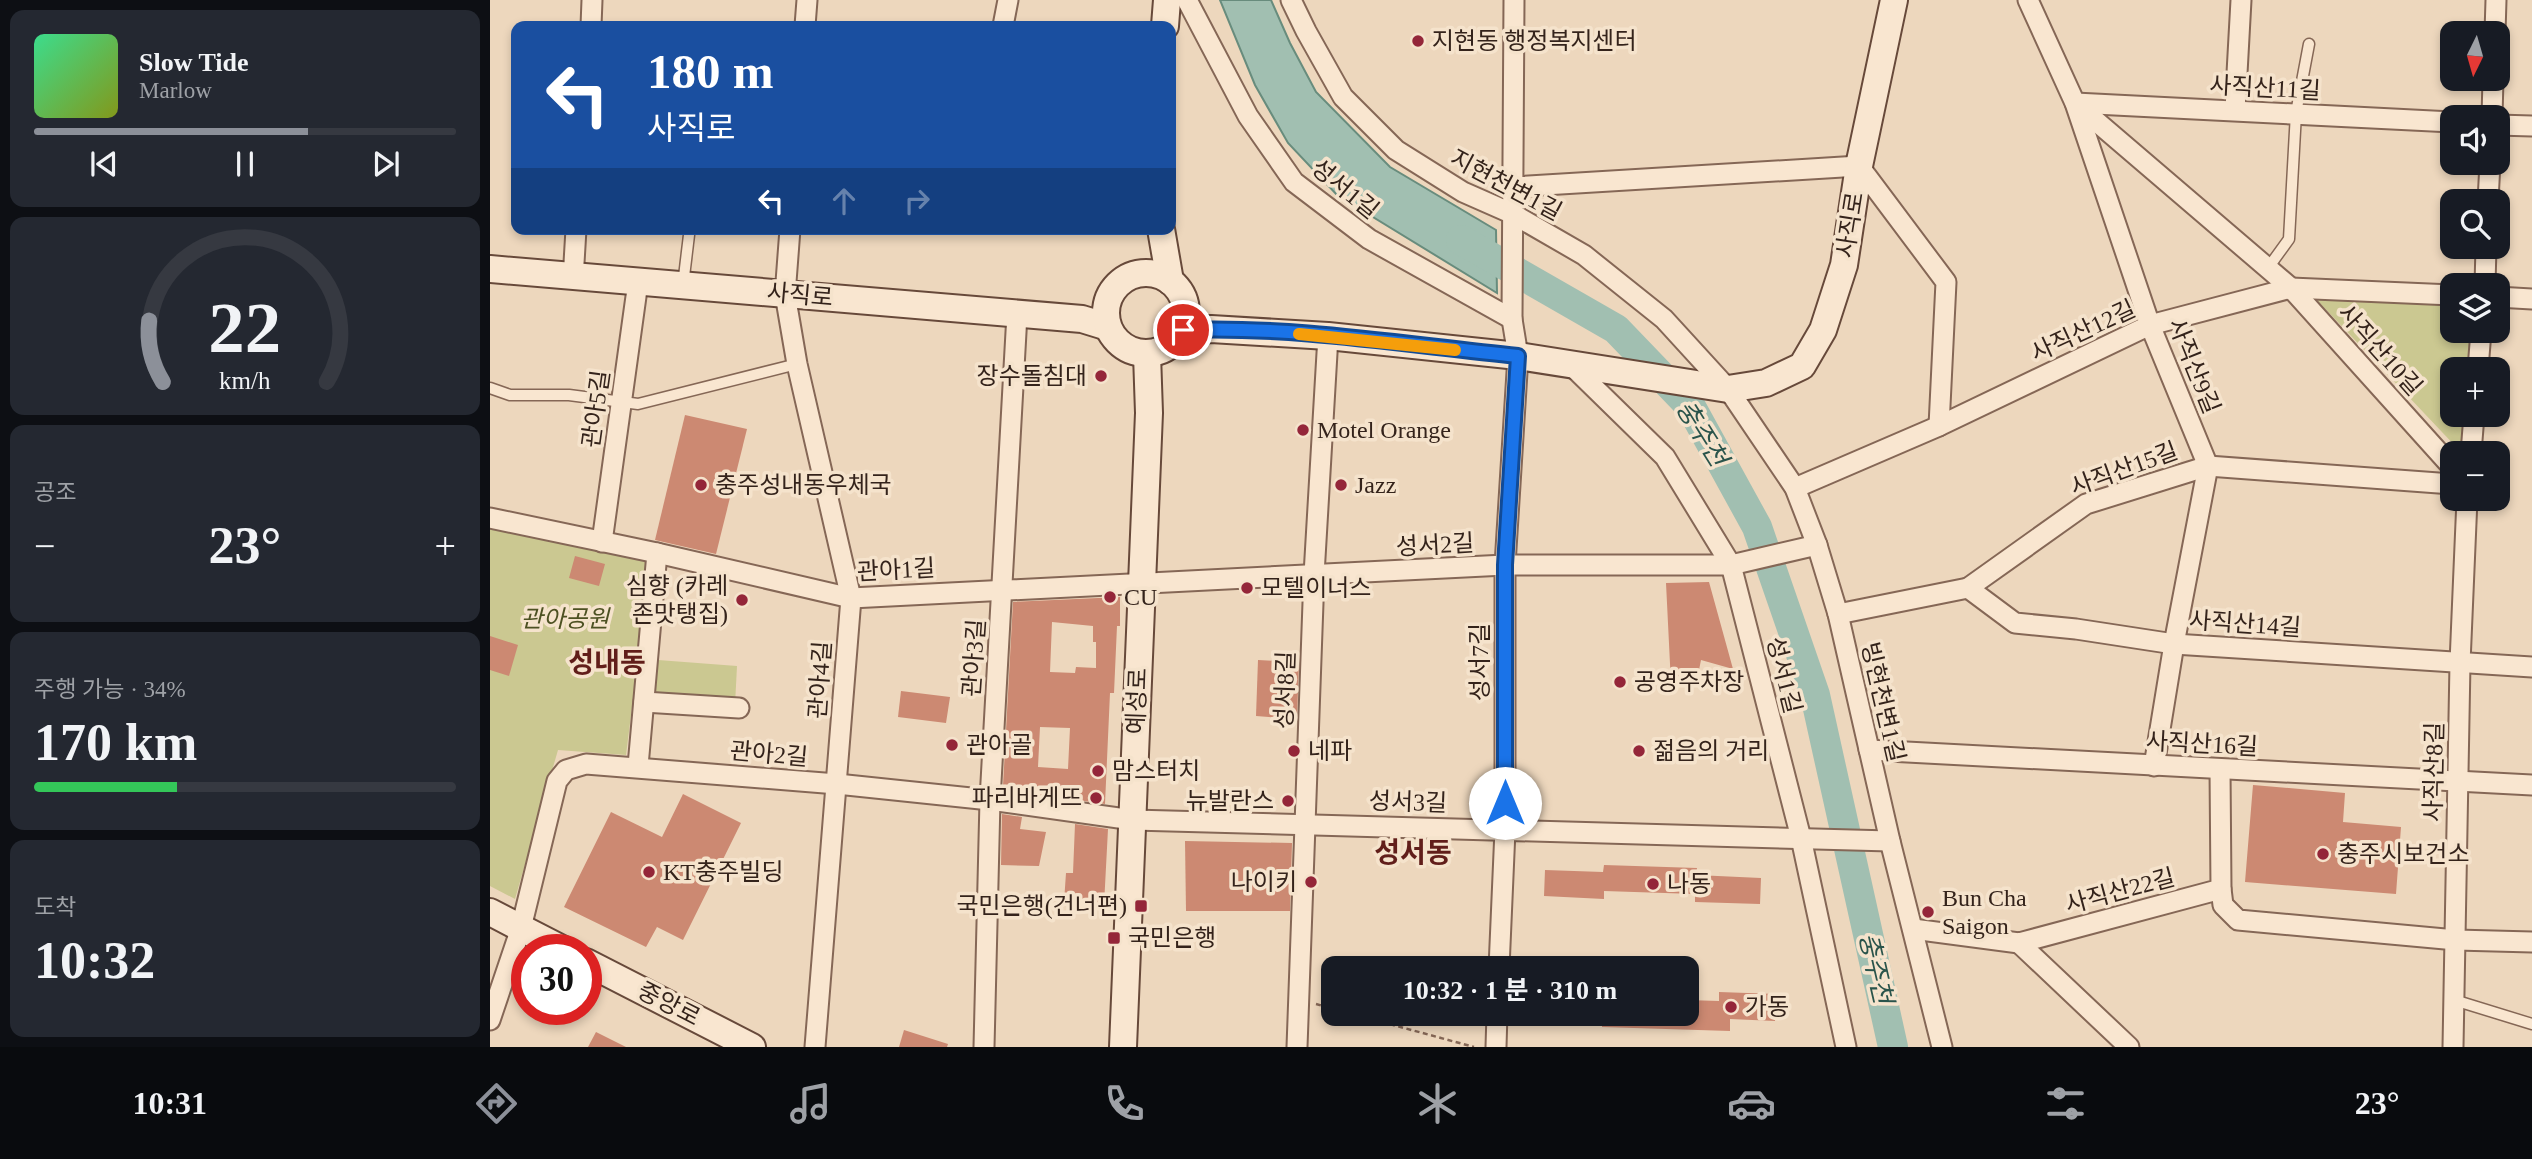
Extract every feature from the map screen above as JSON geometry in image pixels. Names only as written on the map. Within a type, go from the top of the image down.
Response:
[{"type":"street","points":[[590,21],[592,0]]},
{"type":"street","points":[[805,21],[807,0]]},
{"type":"street","points":[[1004,21],[1008,0]]},
{"type":"street","points":[[1165,21],[1167,0]]},
{"type":"street","name":"성서1길","points":[[1187,0],[1248,116],[1294,182],[1369,239],[1512,319]]},
{"type":"street","name":"지현천변1길","points":[[1291,0],[1343,97],[1396,150],[1463,192],[1513,214],[1584,255],[1664,318],[1728,389]]},
{"type":"street","name":"성서7길","points":[[1500,956],[1505,830],[1505,565],[1518,356],[1512,319],[1514,0]]},
{"type":"street","name":"사직로","points":[[1572,366],[1728,389],[1766,383],[1801,366],[1823,330],[1844,265],[1859,166],[1894,0]]},
{"type":"street","name":"사직산9길","points":[[2028,0],[2075,103],[2150,325],[2208,466]]},
{"type":"street","points":[[2235,110],[2241,0]]},
{"type":"street","points":[[2496,21],[2497,0]]},
{"type":"street","name":"사직산11길","points":[[2075,103],[2440,121]]},
{"type":"street","name":"사직산10길","points":[[2075,103],[2291,288],[2440,454]]},
{"type":"street","points":[[2510,125],[2532,126]]},
{"type":"street","points":[[1513,187],[1859,166],[1946,282],[1939,426]]},
{"type":"street","points":[[574,262],[576,235]]},
{"type":"street","name":"관아4길","points":[[789,235],[785,288],[797,364],[851,598],[816,1047]]},
{"type":"street","points":[[1141,273],[1151,255],[1154,235]]},
{"type":"street","points":[[1162,235],[1170,281]]},
{"type":"street","name":"사직로","points":[[490,255],[574,262],[684,279],[1017,314],[1082,319],[1107,317]]},
{"type":"street","name":"사직로","points":[[490,269],[638,282],[684,279]]},
{"type":"street","points":[[1141,273],[1161,276],[1170,281],[1184,297],[1186,308],[1183,330],[1177,340],[1168,347],[1147,354],[1123,347],[1114,339],[1107,317],[1115,288],[1122,281],[1141,273]]},
{"type":"street","name":"관아5길","points":[[602,542],[638,282]]},
{"type":"street","name":"사직로","points":[[785,288],[1016,302],[1107,317]]},
{"type":"street","name":"사직산12길","points":[[1795,488],[1939,426],[2150,325],[2291,288],[2440,294]]},
{"type":"street","points":[[2510,298],[2532,299]]},
{"type":"street","name":"관아3길","points":[[984,1047],[990,800],[1017,314]]},
{"type":"street","points":[[1183,330],[1211,329],[1328,336],[1518,356],[1572,366]]},
{"type":"street","name":"성서8길","points":[[1297,1047],[1314,575],[1328,336]]},
{"type":"street","name":"예성로","points":[[1123,1047],[1149,413],[1147,354]]},
{"type":"street","name":"성서1길","points":[[1572,366],[1665,457],[1731,565],[1801,838],[1846,1047]]},
{"type":"street","name":"빙현천변1길","points":[[1728,389],[1795,488],[1818,545],[1838,614],[1942,1047]]},
{"type":"street","points":[[2154,766],[2208,466]]},
{"type":"street","name":"사직산15길","points":[[1838,614],[1968,588],[2085,504],[2208,466],[2440,483]]},
{"type":"street","name":"사직산8길","points":[[2453,1047],[2460,663],[2466,511]]},
{"type":"street","name":"관아1길","points":[[490,518],[851,598],[1141,583]]},
{"type":"street","name":"성서2길","points":[[1141,583],[1505,565],[1731,565],[1818,545]]},
{"type":"street","points":[[638,766],[657,553]]},
{"type":"street","name":"사직산14길","points":[[1968,588],[2015,623],[2174,644],[2532,667]]},
{"type":"street","points":[[644,702],[739,708]]},
{"type":"street","name":"사직산16길","points":[[1869,750],[2532,785]]},
{"type":"street","name":"관아2길","points":[[490,1020],[521,928],[557,782],[566,770],[586,764],[638,766],[990,800],[1133,820]]},
{"type":"street","points":[[2220,769],[2221,889],[2223,905],[2238,920],[2456,940],[2532,942]]},
{"type":"street","name":"성서3길","points":[[1133,820],[1891,841]]},
{"type":"street","name":"사직산22길","points":[[1913,929],[2019,943],[2221,889]]},
{"type":"street","points":[[490,912],[533,934]]},
{"type":"street","points":[[2019,943],[2129,1047]]},
{"type":"street","name":"중앙로","points":[[602,970],[752,1047]]},
{"type":"street","points":[[1496,1047],[1497,1026]]},
{"type":"lane","points":[[2268,268],[2289,239],[2296,113],[2309,44]]},
{"type":"lane","points":[[684,279],[689,235]]},
{"type":"lane","points":[[490,388],[510,395],[569,395],[638,404],[797,364]]},
{"type":"lane","points":[[2454,1000],[2532,1024]]},
{"type":"path","points":[[1397,1026],[1474,1047]]},
{"type":"green space","points":[[2316,299],[2440,304],[2440,343],[2472,343],[2470,357],[2440,357],[2440,427],[2463,427],[2461,441],[2451,441]]},
{"type":"green space","name":"관아공원","points":[[490,523],[650,563],[626,755],[558,750],[515,899],[490,886]]},
{"type":"green space","points":[[658,660],[737,666],[735,705],[655,698]]},
{"type":"shaded area","points":[[1220,0],[1271,0],[1316,92],[1390,167],[1496,230],[1497,293],[1337,195],[1288,143],[1255,85]]},
{"type":"building","name":"충주성내동우체국","points":[[685,415],[747,429],[716,554],[655,540]]},
{"type":"building","points":[[575,556],[605,564],[599,586],[569,578]]},
{"type":"building","points":[[1709,582],[1733,669],[1701,660],[1698,675],[1690,675],[1690,683],[1671,684],[1666,583]]},
{"type":"building","points":[[1120,597],[1114,693],[1110,693],[1105,804],[1007,790],[1003,786],[1013,602]],"holes":[[[1052,622],[1093,626],[1096,668],[1076,667],[1075,673],[1050,672]],[[1040,727],[1070,728],[1068,769],[1038,767]]]},
{"type":"building","points":[[490,636],[518,645],[509,676],[490,670]]},
{"type":"building","points":[[1258,660],[1299,662],[1297,719],[1256,716]]},
{"type":"building","points":[[901,691],[950,697],[946,723],[898,717]]},
{"type":"building","name":"충주시보건소","points":[[2253,785],[2345,793],[2343,822],[2401,827],[2396,894],[2245,882]]},
{"type":"building","name":"KT충주빌딩","points":[[683,794],[741,823],[683,940],[657,927],[646,947],[564,907],[611,812],[662,837]]},
{"type":"building","points":[[1002,814],[1022,817],[1020,829],[1046,832],[1039,866],[1001,865]]},
{"type":"building","points":[[1075,824],[1108,829],[1104,905],[1064,902],[1066,873],[1073,873]]},
{"type":"building","points":[[1185,841],[1292,843],[1290,911],[1186,911]]},
{"type":"building","name":"나동","points":[[1604,865],[1697,868],[1696,875],[1761,878],[1760,904],[1695,902],[1695,894],[1604,891],[1604,899],[1544,896],[1545,870],[1603,872]]},
{"type":"building","name":"가동","points":[[1719,992],[1776,994],[1775,1021],[1730,1019],[1730,1031],[1602,1027],[1699,1026],[1699,1000],[1719,1001]]},
{"type":"building","points":[[904,1030],[948,1044],[947,1047],[899,1047]]},
{"type":"building","points":[[596,1032],[626,1047],[588,1047]]},
{"type":"waterway","name":"충주천","points":[[1461,240],[1616,329],[1691,407],[1757,527],[1815,695],[1893,1047]]},
{"type":"slow traffic","points":[[1299,334],[1455,350]]},
{"type":"place","name":"지현동 행정복지센터","points":[[1418,41]]},
{"type":"place","name":"장수돌침대","points":[[1101,376]]},
{"type":"place","name":"Motel Orange","points":[[1303,430]]},
{"type":"place","name":"충주성내동우체국","points":[[701,485]]},
{"type":"place","name":"Jazz","points":[[1341,485]]},
{"type":"place","name":"모텔이너스","points":[[1247,588]]},
{"type":"place","name":"CU","points":[[1110,597]]},
{"type":"place","name":"심향 (카레 존맛탱집)","points":[[742,600]]},
{"type":"place","name":"공영주차장","points":[[1620,682]]},
{"type":"place","name":"관아골","points":[[952,745]]},
{"type":"place","name":"네파","points":[[1294,751]]},
{"type":"place","name":"젊음의 거리","points":[[1639,751]]},
{"type":"place","name":"맘스터치","points":[[1098,771]]},
{"type":"place","name":"파리바게뜨","points":[[1096,798]]},
{"type":"place","name":"뉴발란스","points":[[1288,801]]},
{"type":"place","name":"충주시보건소","points":[[2323,854]]},
{"type":"place","name":"KT충주빌딩","points":[[649,872]]},
{"type":"place","name":"나이키","points":[[1311,882]]},
{"type":"place","name":"나동","points":[[1653,884]]},
{"type":"place","name":"국민은행(건너편)","points":[[1141,906]]},
{"type":"place","name":"Bun Cha Saigon","points":[[1928,912]]},
{"type":"place","name":"국민은행","points":[[1114,938]]},
{"type":"place","name":"가동","points":[[1731,1007]]},
{"type":"district","name":"성내동","points":[[607,662]]},
{"type":"district","name":"성서동","points":[[1413,852]]},
{"type":"route","points":[[1183,330],[1211,329],[1328,336],[1518,356],[1505,565],[1505,803]]}]
